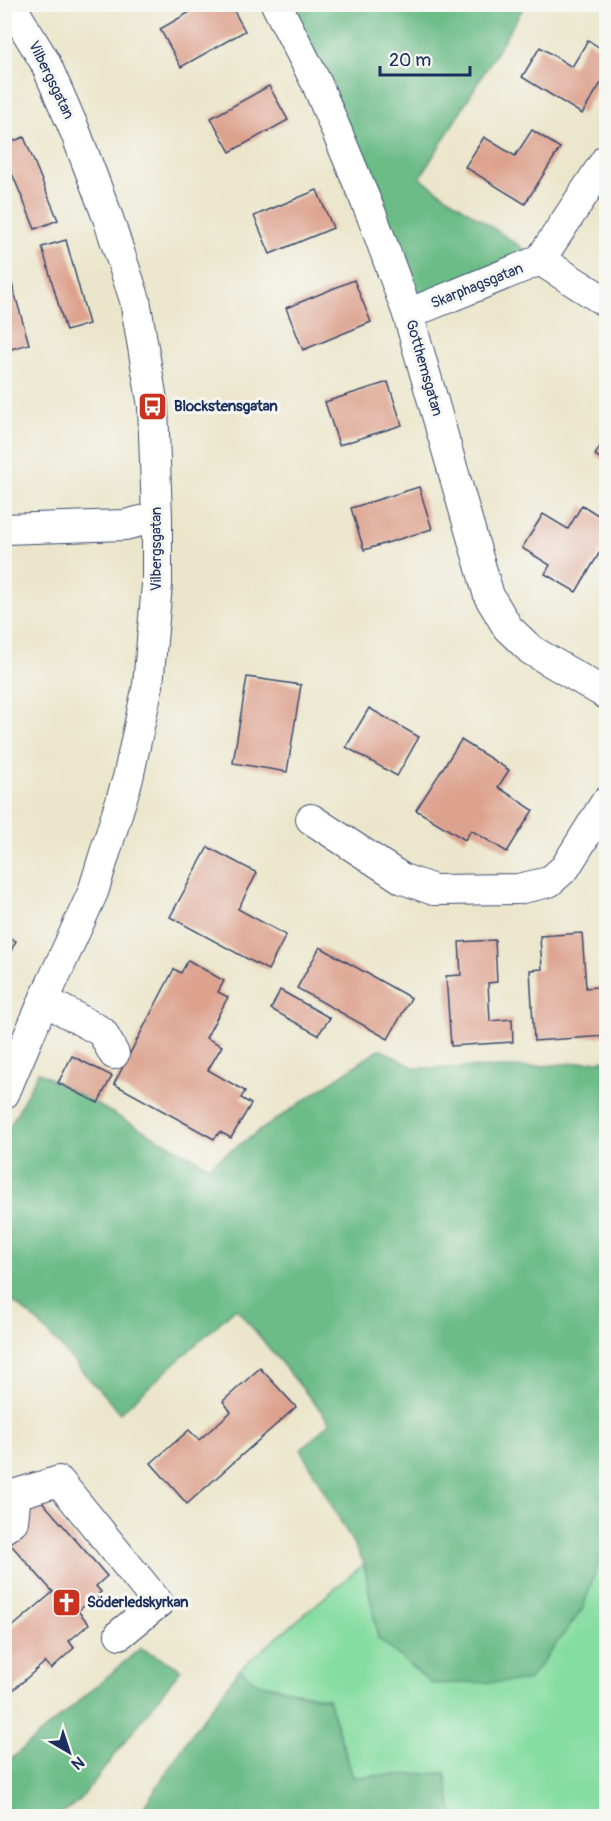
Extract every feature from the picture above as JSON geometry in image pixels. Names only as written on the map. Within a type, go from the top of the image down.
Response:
[{"type":"street","name":"Vilbergsgatan","points":[[4,1094],[93,892],[128,778],[148,685],[157,585],[153,406],[135,300],[108,218],[75,131],[45,62],[10,4]]},
{"type":"street","name":"Gotthemsgatan","points":[[276,4],[317,84],[372,216],[408,314],[489,596],[508,628],[531,650],[606,694]]},
{"type":"street","points":[[540,260],[606,160]]},
{"type":"street","name":"Skarphagsgatan","points":[[408,314],[540,260],[606,302]]},
{"type":"street","points":[[4,530],[125,525],[157,517]]},
{"type":"street","points":[[310,819],[403,879],[434,890],[518,889],[549,882],[565,868],[606,802]]},
{"type":"street","points":[[44,1000],[102,1032],[114,1054]]},
{"type":"street","points":[[4,1528],[13,1521],[16,1494],[59,1481],[159,1604],[120,1634]]},
{"type":"green space","points":[[276,5],[525,5],[420,178],[540,260],[408,314]]},
{"type":"green space","points":[[380,1049],[415,1068],[532,1067],[606,1060],[606,1543],[582,1610],[528,1681],[432,1684],[378,1638],[364,1563],[301,1450],[330,1422],[236,1308],[120,1413],[38,1322],[5,1295],[4,1138],[38,1072],[208,1166]]},
{"type":"green space","points":[[606,1543],[606,1816],[453,1816],[445,1773],[353,1777],[328,1699],[256,1683],[240,1669],[364,1564],[378,1638]]},
{"type":"green space","points":[[141,1648],[181,1669],[80,1800],[58,1816],[5,1816],[5,1764]]},
{"type":"green space","points":[[240,1669],[257,1683],[328,1699],[353,1777],[445,1773],[453,1816],[138,1816],[190,1736]]},
{"type":"building","points":[[204,4],[230,4],[245,31],[181,67],[160,29]]},
{"type":"building","points":[[588,40],[606,52],[606,75],[582,114],[522,77],[540,47],[572,67]]},
{"type":"building","points":[[269,86],[288,120],[230,152],[211,118]]},
{"type":"building","points":[[532,130],[560,148],[525,204],[465,167],[484,137],[515,156]]},
{"type":"building","points":[[24,137],[58,220],[35,229],[4,154],[4,145]]},
{"type":"building","points":[[317,190],[333,228],[270,254],[254,216]]},
{"type":"building","points":[[66,240],[89,324],[66,331],[42,247]]},
{"type":"building","points":[[4,256],[29,344],[4,351]]},
{"type":"building","points":[[354,280],[371,322],[303,350],[286,308]]},
{"type":"building","points":[[388,382],[402,425],[339,445],[325,402]]},
{"type":"building","points":[[606,436],[606,462],[595,455]]},
{"type":"building","points":[[419,487],[432,529],[364,550],[351,508]]},
{"type":"building","points":[[582,505],[606,520],[606,542],[576,592],[545,574],[550,565],[522,548],[543,514],[568,529]]},
{"type":"building","points":[[247,677],[301,685],[287,772],[233,763]]},
{"type":"building","points":[[369,708],[419,737],[397,776],[346,747]]},
{"type":"building","points":[[461,740],[509,770],[498,787],[533,810],[507,852],[471,830],[465,840],[416,810]]},
{"type":"building","points":[[208,847],[257,873],[238,909],[286,935],[268,970],[170,917]]},
{"type":"building","points":[[582,933],[586,988],[606,986],[606,1036],[534,1041],[530,970],[542,969],[540,936]]},
{"type":"building","points":[[4,935],[16,941],[4,964]]},
{"type":"building","points":[[495,940],[497,982],[488,983],[490,1021],[512,1019],[513,1042],[451,1046],[446,976],[461,975],[459,942]]},
{"type":"building","points":[[320,947],[411,998],[388,1039],[297,988]]},
{"type":"building","points":[[188,960],[224,981],[218,992],[228,997],[206,1038],[222,1046],[208,1070],[245,1091],[241,1098],[251,1104],[231,1138],[220,1132],[214,1139],[114,1084],[174,969],[181,973]]},
{"type":"building","points":[[280,990],[330,1018],[318,1035],[271,1009]]},
{"type":"building","points":[[72,1056],[112,1076],[98,1103],[58,1083]]},
{"type":"building","points":[[260,1368],[296,1407],[187,1504],[151,1463],[189,1430],[199,1440],[231,1412],[223,1401]]},
{"type":"building","name":"Söderledskyrkan","points":[[39,1498],[107,1576],[96,1586],[101,1592],[78,1611],[89,1624],[69,1641],[74,1648],[51,1669],[45,1662],[4,1698],[4,1634],[53,1592],[4,1537],[4,1528]]},
{"type":"place","name":"Blockstensgatan","points":[[153,406]]},
{"type":"place","name":"Söderledskyrkan","points":[[66,1602]]}]
